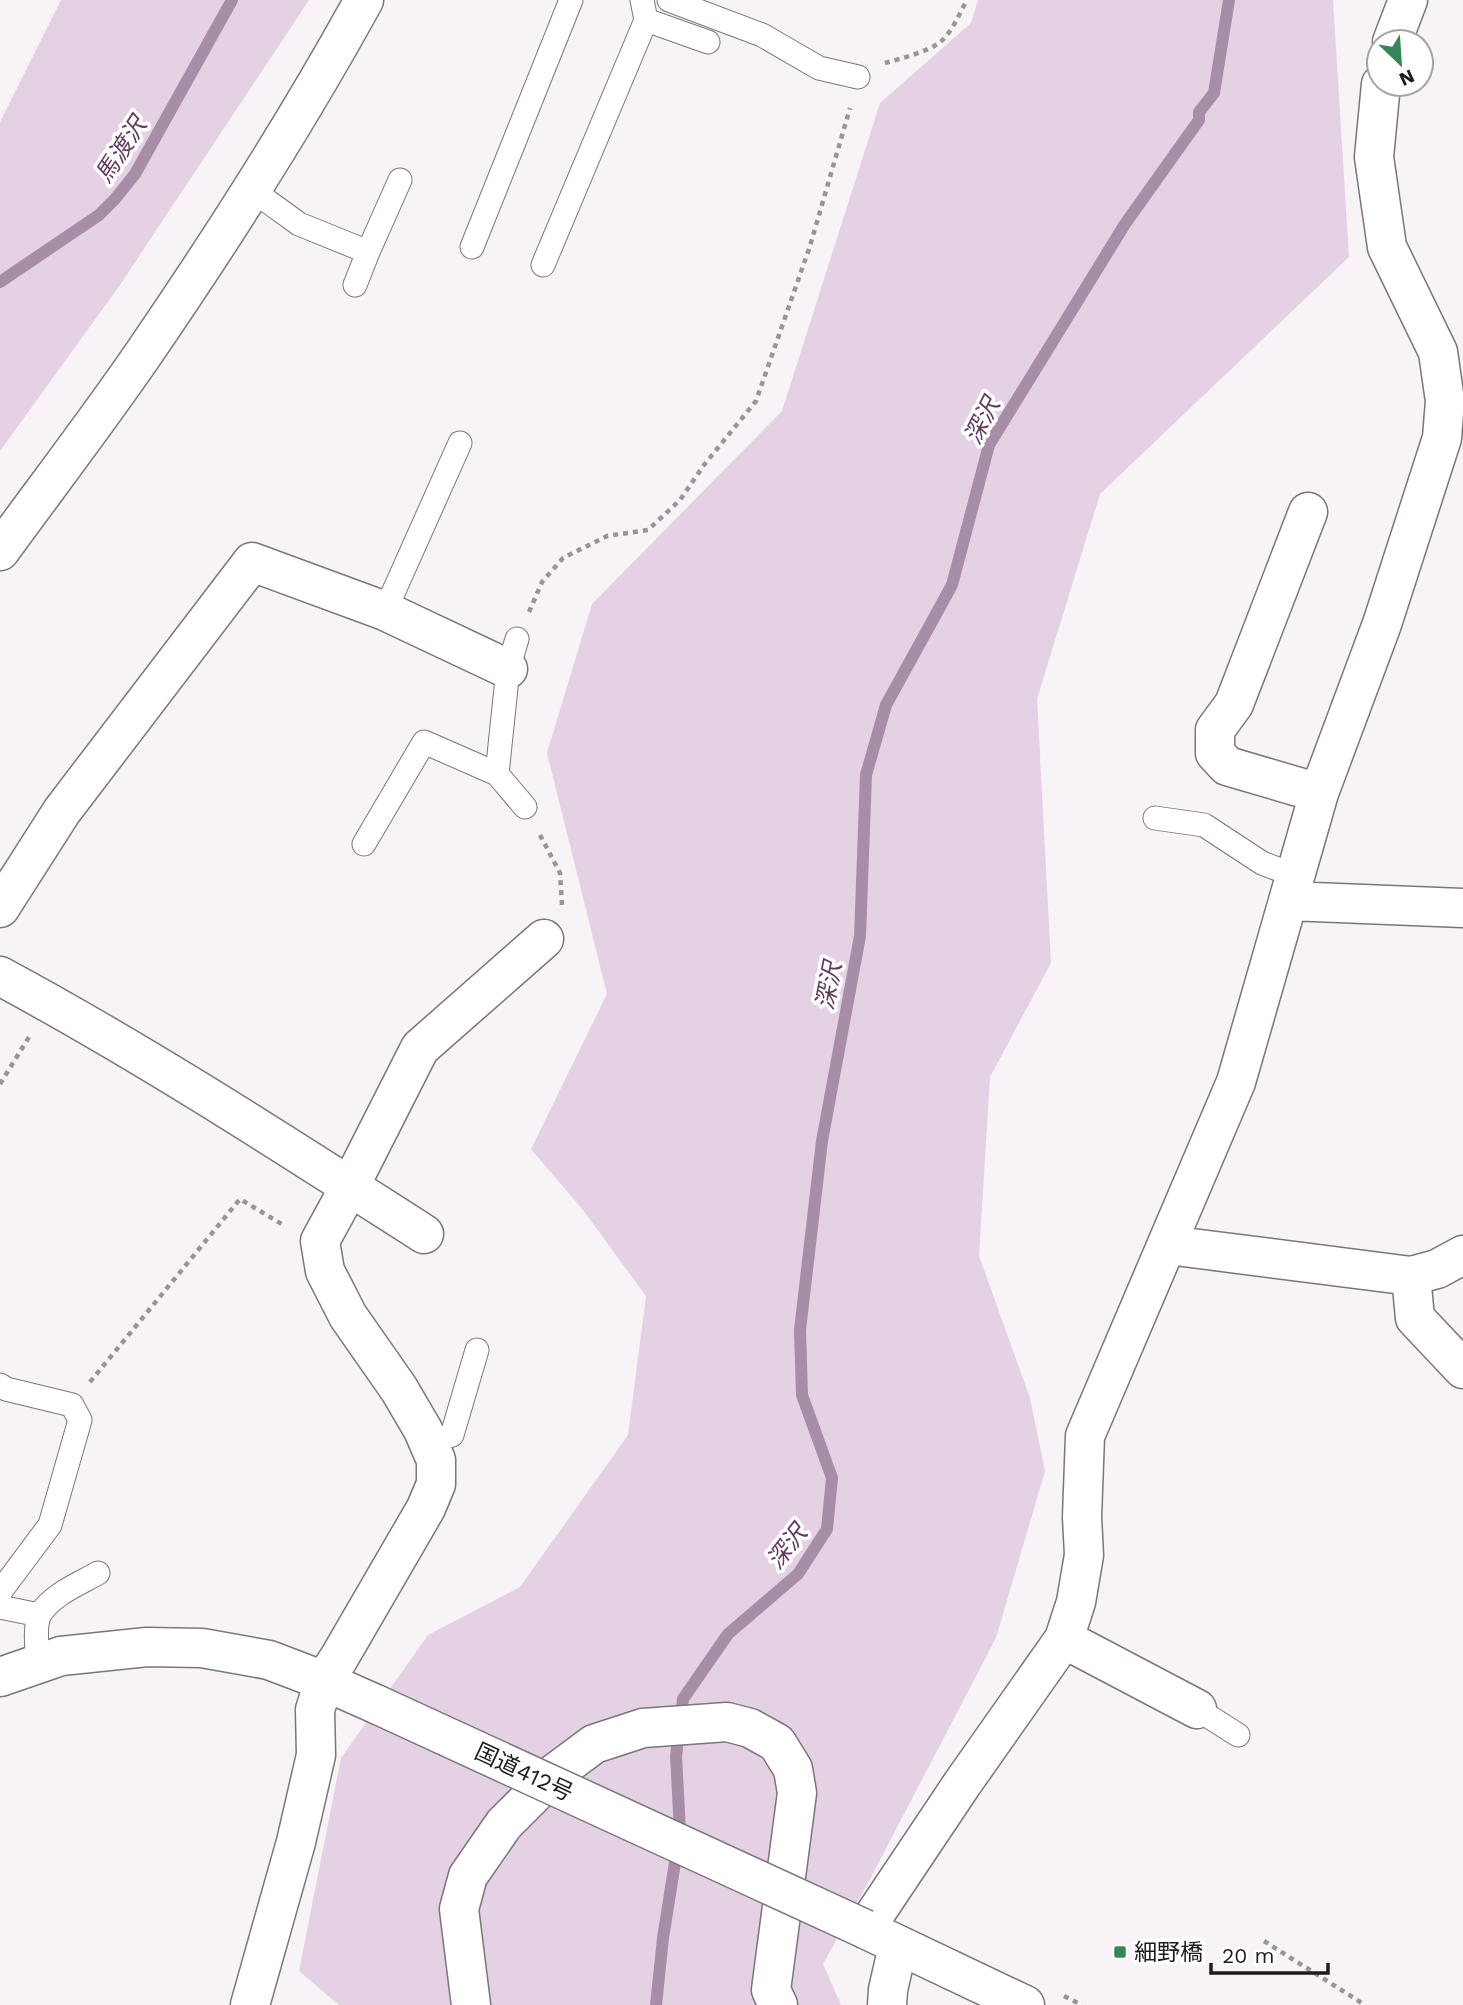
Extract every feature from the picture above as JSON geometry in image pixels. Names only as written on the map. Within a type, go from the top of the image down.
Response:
[{"type":"main road","points":[[0,551],[144,354],[252,190],[364,0]]},
{"type":"main road","points":[[1397,28],[1408,0]]},
{"type":"main road","points":[[865,1928],[1064,1639],[1076,1602],[1084,1555],[1082,1517],[1086,1436],[1236,1082],[1319,793],[1378,637],[1454,405],[1438,352],[1387,247],[1374,157],[1380,98]]},
{"type":"main road","points":[[1290,531],[1230,670],[1234,704],[1215,730],[1215,753],[1227,766],[1319,793]]},
{"type":"main road","points":[[0,908],[62,811],[252,562],[513,654]]},
{"type":"main road","points":[[1293,889],[1463,908]]},
{"type":"main road","points":[[250,2005],[296,1842],[316,1755],[315,1710],[324,1681],[426,1508],[436,1484],[436,1460],[429,1442],[399,1389],[348,1316],[325,1271],[320,1241],[420,1048],[544,939]]},
{"type":"main road","points":[[0,976],[208,1098],[424,1234]]},
{"type":"main road","points":[[1168,1245],[1411,1276],[1437,1269],[1463,1255]]},
{"type":"main road","points":[[1411,1276],[1415,1318],[1463,1369]]},
{"type":"main road","points":[[1064,1639],[1197,1709]]},
{"type":"main road","name":"国道412号","points":[[0,1677],[61,1656],[147,1647],[202,1648],[269,1660],[378,1705],[865,1928],[1025,2005]]},
{"type":"main road","points":[[471,2005],[459,1909],[468,1876],[504,1824],[555,1773],[594,1744],[643,1728],[727,1722],[750,1728],[777,1743],[793,1769],[797,1793],[771,1990],[778,2005]]},
{"type":"main road","points":[[887,2005],[898,1946]]},
{"type":"lane","points":[[472,247],[571,0]]},
{"type":"lane","points":[[669,0],[762,35],[819,68],[858,77]]},
{"type":"lane","points":[[543,265],[644,10],[708,42]]},
{"type":"lane","points":[[355,285],[400,180]]},
{"type":"lane","points":[[252,190],[299,224],[368,252]]},
{"type":"lane","points":[[385,611],[460,443]]},
{"type":"lane","points":[[497,774],[513,654]]},
{"type":"lane","points":[[364,844],[425,742],[497,774],[525,807]]},
{"type":"lane","points":[[1155,818],[1204,825],[1262,863],[1293,889]]},
{"type":"lane","points":[[429,1442],[452,1435],[477,1350]]},
{"type":"lane","points":[[0,1385],[6,1389],[72,1405],[80,1420],[50,1525],[0,1592]]},
{"type":"lane","points":[[38,1664],[36,1637],[39,1615],[59,1594],[99,1573]]},
{"type":"lane","points":[[0,1607],[39,1615]]},
{"type":"lane","points":[[1197,1709],[1238,1735]]},
{"type":"path","points":[[513,654],[541,582],[563,558],[607,536],[648,530],[680,500],[756,401],[810,246],[861,71],[915,54],[939,43],[953,26],[967,0]]},
{"type":"path","points":[[525,807],[560,873],[563,913],[544,939]]},
{"type":"path","points":[[0,1084],[8,1071]]},
{"type":"path","points":[[83,1390],[240,1199],[299,1234],[320,1241]]},
{"type":"path","points":[[1264,1941],[1365,2005]]},
{"type":"shaded area","points":[[61,0],[309,0],[120,285],[0,451],[0,122]]},
{"type":"shaded area","points":[[978,0],[1333,0],[1349,257],[1100,494],[1037,699],[1051,963],[990,1077],[979,1256],[1030,1398],[1045,1471],[996,1638],[823,1964],[841,2005],[339,2005],[299,1971],[341,1758],[428,1635],[520,1587],[628,1435],[646,1296],[583,1210],[531,1149],[607,994],[547,753],[592,604],[782,411],[880,103],[971,23]]},
{"type":"waterway","name":"馬渡沢","points":[[0,282],[99,215],[115,199],[135,174],[232,0]]},
{"type":"waterway","name":"深沢","points":[[656,2005],[663,1938],[680,1831],[676,1756],[683,1699],[728,1634],[798,1574],[827,1529],[832,1478],[802,1395],[800,1330],[822,1141],[860,936],[866,775],[886,705],[952,585],[989,445],[1125,224],[1199,120],[1199,112],[1214,93],[1229,0]]},
{"type":"place","name":"細野橋","points":[[1120,1952]]}]
